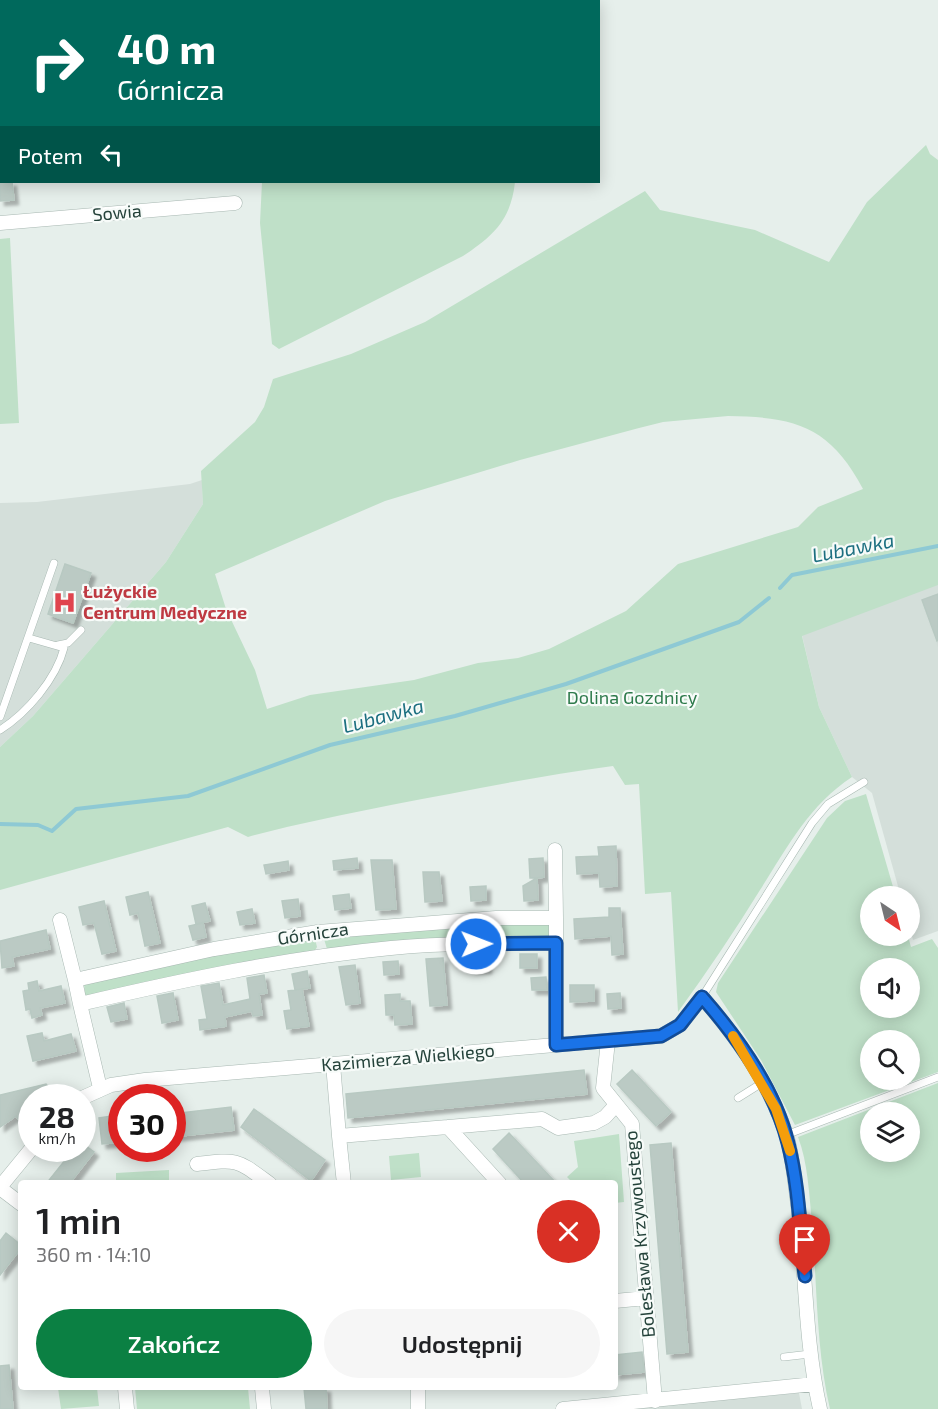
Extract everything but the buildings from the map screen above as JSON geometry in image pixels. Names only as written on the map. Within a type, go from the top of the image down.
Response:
[{"type":"street","name":"Sowia","points":[[0,223],[235,203]]},
{"type":"street","points":[[555,850],[556,1045]]},
{"type":"street","name":"Górnicza","points":[[75,980],[214,949],[318,932],[443,921],[556,918]]},
{"type":"street","points":[[60,920],[100,1088]]},
{"type":"street","points":[[318,932],[321,956]]},
{"type":"street","name":"Górnicza","points":[[80,1004],[175,982],[321,956],[402,947],[556,943]]},
{"type":"street","points":[[702,997],[715,1011],[762,1083],[786,1135],[799,1216],[810,1354],[820,1409]]},
{"type":"street","name":"Kazimierza Wielkiego","points":[[96,1090],[145,1080],[661,1036],[672,1032],[702,997]]},
{"type":"street","name":"Bolesława Krzywoustego","points":[[608,1041],[603,1088],[615,1106],[632,1124],[655,1401]]},
{"type":"street","points":[[333,1064],[344,1180]]},
{"type":"street","points":[[339,1136],[542,1119],[558,1128],[594,1123],[605,1118],[615,1106]]},
{"type":"street","points":[[448,1127],[496,1180]]},
{"type":"street","points":[[197,1164],[231,1160],[239,1162],[264,1180]]},
{"type":"street","points":[[18,1202],[0,1187],[21,1162]]},
{"type":"street","points":[[618,1301],[646,1298]]},
{"type":"street","points":[[563,1409],[814,1384]]},
{"type":"street","points":[[125,1390],[127,1409]]},
{"type":"street","points":[[262,1390],[264,1409]]},
{"type":"street","points":[[418,1390],[418,1409]]},
{"type":"lane","points":[[0,717],[54,563]]},
{"type":"lane","points":[[58,645],[68,643],[81,630]]},
{"type":"lane","points":[[0,730],[27,706],[54,672],[64,648],[29,638]]},
{"type":"lane","points":[[702,997],[812,823],[828,804],[864,782]]},
{"type":"lane","points":[[786,1135],[938,1077]]},
{"type":"lane","points":[[738,1098],[762,1083]]},
{"type":"lane","points":[[784,1357],[810,1354]]},
{"type":"shaded area","name":"Łużyckie Centrum Medyczne","points":[[202,480],[203,504],[166,562],[33,716],[0,747],[0,503],[37,502],[190,484]]},
{"type":"shaded area","points":[[938,581],[938,931],[920,937],[920,886],[898,886],[872,793],[852,777],[819,707],[797,614]]},
{"type":"shaded area","points":[[799,1393],[802,1409],[626,1409]]},
{"type":"green space","name":"Dolina Gozdnicy","points":[[926,145],[930,154],[938,160],[938,585],[802,636],[819,707],[852,777],[823,801],[800,828],[730,937],[678,1012],[671,892],[645,894],[639,784],[625,785],[613,766],[391,805],[248,837],[228,827],[0,890],[0,747],[33,716],[166,562],[203,504],[201,471],[255,422],[264,407],[273,379],[351,354],[425,322],[645,191],[660,210],[755,230],[829,262],[867,202]],"holes":[[[728,416],[791,423],[823,438],[837,451],[863,489],[818,507],[798,527],[678,564],[626,611],[549,649],[518,658],[478,663],[414,680],[310,695],[267,709],[255,670],[226,609],[215,574],[385,501],[520,460],[663,422]]]},
{"type":"green space","points":[[262,183],[515,183],[505,217],[492,234],[474,249],[279,349],[272,344],[260,223]]},
{"type":"green space","points":[[10,238],[19,423],[0,424],[0,239]]},
{"type":"green space","points":[[866,794],[893,886],[860,886],[860,946],[911,947],[920,946],[920,944],[932,939],[938,948],[938,1072],[920,1079],[920,1030],[860,1030],[860,1090],[889,1090],[795,1125],[761,1060],[716,992],[718,983],[827,818],[845,801]]},
{"type":"green space","points":[[470,923],[549,924],[549,936],[327,949],[324,939]]},
{"type":"green space","points":[[315,939],[317,947],[314,952],[85,996],[84,983],[174,961]]},
{"type":"green space","points":[[938,1083],[938,1409],[830,1409],[819,1340],[812,1222],[804,1157],[798,1137],[860,1113],[860,1162],[920,1162],[920,1102],[889,1102]]},
{"type":"green space","points":[[619,1134],[624,1202],[618,1203],[618,1180],[570,1180],[567,1177],[578,1167],[574,1141]]},
{"type":"green space","points":[[419,1153],[421,1177],[391,1180],[389,1156]]},
{"type":"green space","points":[[169,1170],[169,1180],[116,1180],[116,1173]]},
{"type":"green space","points":[[58,1390],[97,1390],[99,1406],[61,1409]]},
{"type":"green space","points":[[135,1390],[248,1390],[250,1409],[137,1409]]},
{"type":"waterway","name":"Lubawka","points":[[780,588],[792,575],[938,546]]},
{"type":"waterway","name":"Lubawka","points":[[0,824],[38,825],[52,831],[76,809],[188,796],[330,745],[455,716],[566,684],[739,622],[769,598]]},
{"type":"slow traffic","points":[[733,1036],[776,1109],[790,1151]]},
{"type":"place","name":"Łużyckie Centrum Medyczne","points":[[65,602]]},
{"type":"route","points":[[476,944],[556,943],[556,1045],[661,1036],[672,1032],[680,1025],[702,997],[737,1042],[762,1083],[776,1109],[786,1135],[795,1183],[805,1276]]}]
